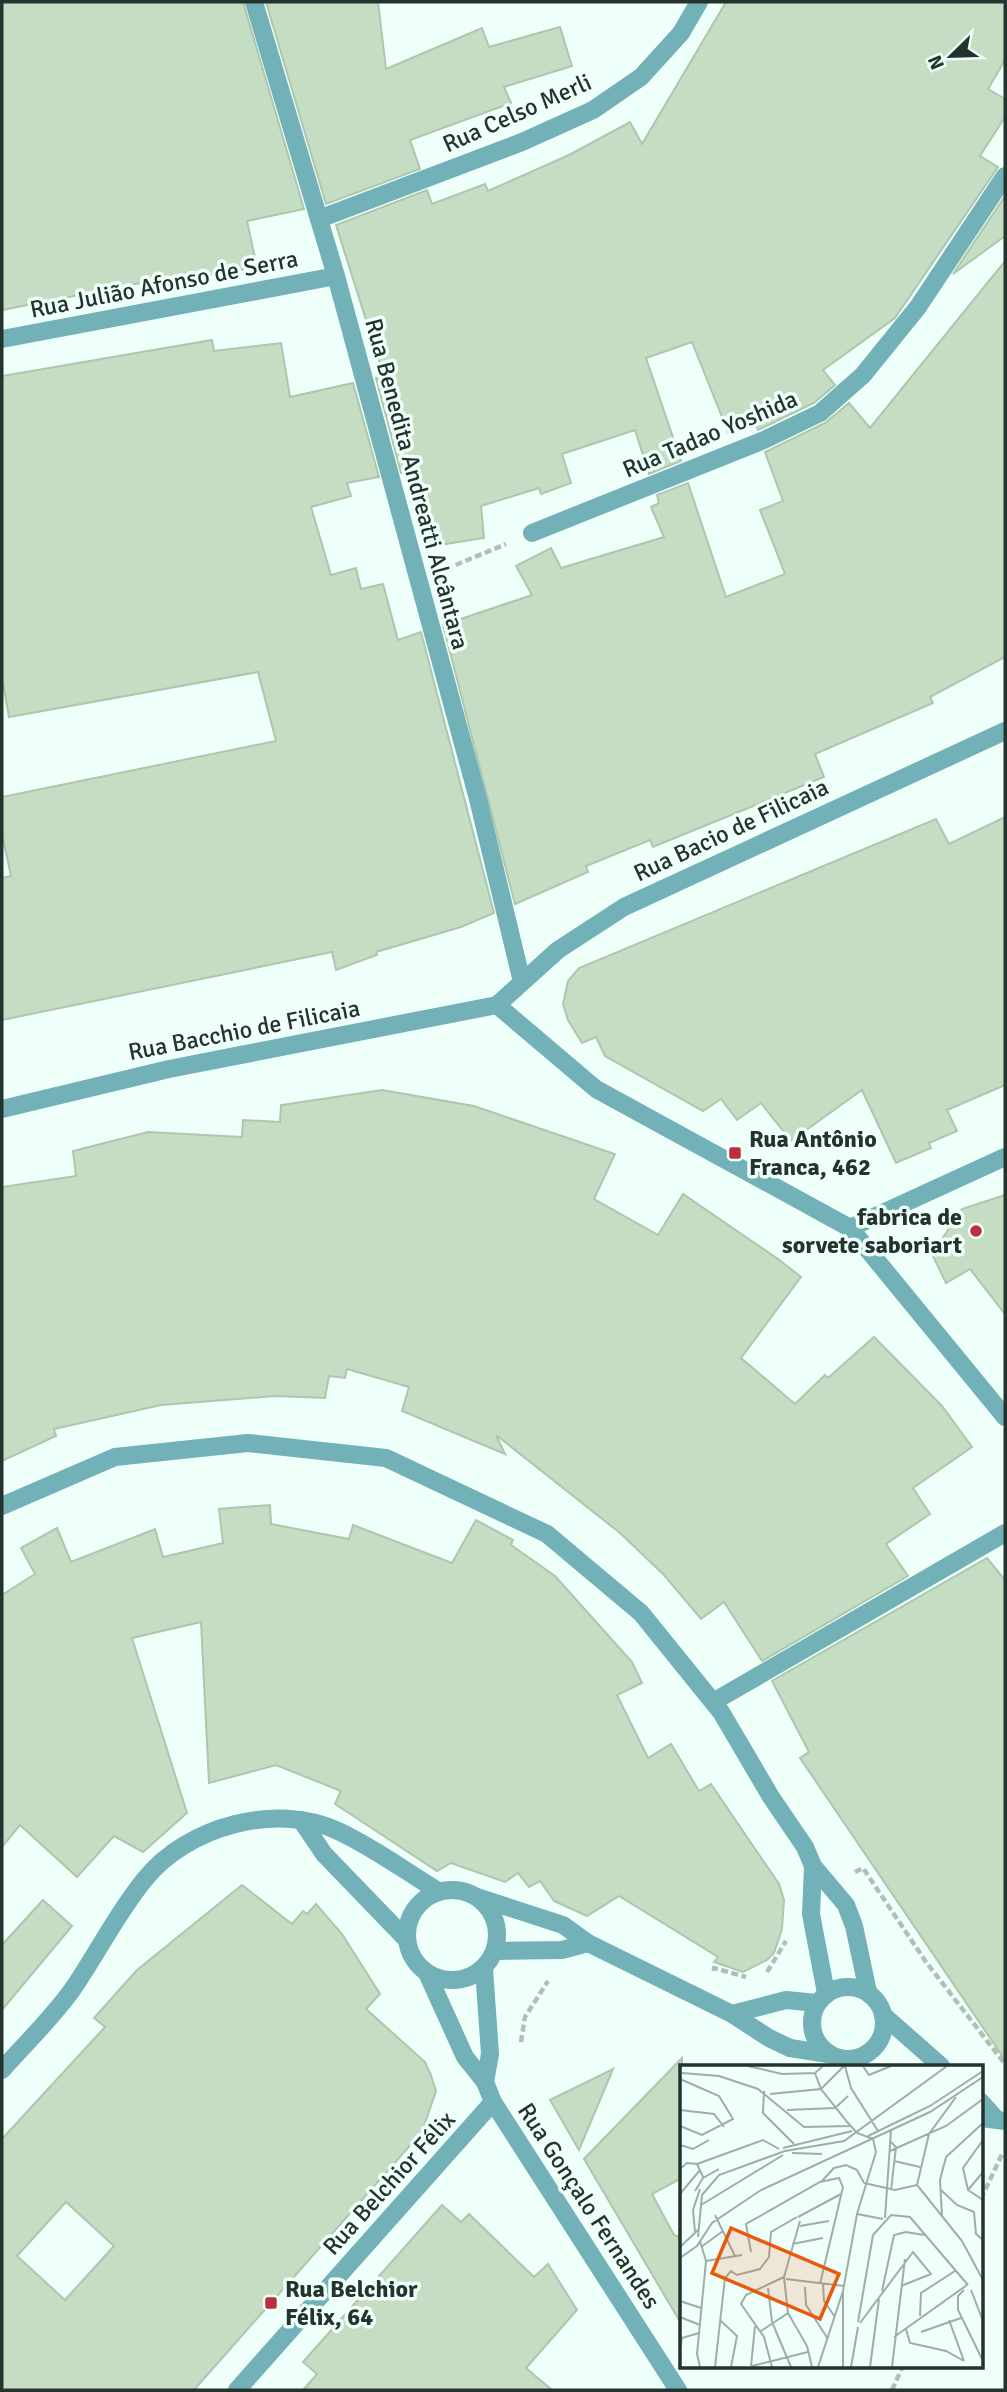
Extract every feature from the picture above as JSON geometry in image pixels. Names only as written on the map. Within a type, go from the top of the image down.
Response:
[{"type":"street","name":"Rua Benedita Andreatti Alcântara","points":[[254,2],[336,276],[494,859],[522,982]]},
{"type":"street","name":"Rua Celso Merli","points":[[319,219],[523,142],[593,110],[641,77],[681,33],[699,2]]},
{"type":"street","name":"Rua Tadao Yoshida","points":[[532,533],[764,440],[820,413],[863,374],[918,307],[1005,176]]},
{"type":"street","name":"Rua Julião Afonso de Serra","points":[[2,339],[336,276]]},
{"type":"street","name":"Rua Bacio de Filicaia","points":[[497,1005],[558,950],[624,907],[1005,731]]},
{"type":"street","name":"Rua Bacchio de Filicaia","points":[[2,1108],[169,1069],[497,1005]]},
{"type":"street","points":[[497,1005],[596,1089],[850,1228],[1005,1417]]},
{"type":"street","points":[[850,1228],[1005,1157]]},
{"type":"street","points":[[2,1506],[115,1457],[248,1443],[386,1458],[547,1534],[641,1613],[713,1702],[805,1847],[813,1867],[846,1905],[854,1926],[868,1992]]},
{"type":"street","points":[[713,1702],[1005,1534]]},
{"type":"street","points":[[2,2070],[70,1993],[146,1877],[192,1839],[246,1821],[274,1816],[301,1820],[337,1830],[438,1891]]},
{"type":"street","points":[[301,1820],[324,1854],[406,1939],[413,1959],[427,1973],[446,1980],[456,1980],[466,1979],[484,1969],[495,1951],[498,1931],[491,1912],[477,1897]]},
{"type":"street","points":[[813,1867],[811,1914],[821,1998],[811,2017],[812,2031],[818,2045],[840,2060]]},
{"type":"street","points":[[406,1939],[409,1919],[421,1902],[438,1891],[458,1890],[563,1924],[588,1943],[732,2014],[790,2048],[840,2060],[856,2059],[874,2048],[884,2030],[883,2015],[878,2002],[868,1992],[847,1987],[821,1998],[786,2000],[732,2014]]},
{"type":"street","points":[[495,1951],[562,1950],[588,1943]]},
{"type":"street","name":"Rua Gonçalo Fernandes","points":[[484,1969],[489,2054],[485,2082]]},
{"type":"street","name":"Rua Gonçalo Fernandes","points":[[427,1973],[466,2057],[485,2082],[493,2102],[678,2390]]},
{"type":"street","points":[[883,2015],[939,2065]]},
{"type":"street","name":"Rua Belchior Félix","points":[[237,2390],[493,2102]]},
{"type":"street","points":[[982,2103],[994,2119]]},
{"type":"path","points":[[418,581],[532,533]]},
{"type":"path","points":[[830,1884],[863,1868],[926,1962],[1005,2064]]},
{"type":"path","points":[[489,2054],[520,2050],[525,2017],[548,1981],[559,1978]]},
{"type":"path","points":[[982,2197],[1002,2154]]},
{"type":"path","points":[[892,2390],[902,2368]]},
{"type":"building","points":[[2,2],[243,2],[304,209],[247,221],[257,267],[152,285],[151,281],[2,310]]},
{"type":"building","points":[[266,2],[378,2],[386,69],[482,28],[489,47],[560,27],[572,66],[504,87],[511,103],[410,140],[420,169],[326,204]]},
{"type":"building","points":[[726,2],[1005,2],[1005,60],[988,89],[1005,99],[1005,117],[980,156],[998,167],[895,318],[823,370],[835,385],[814,403],[758,430],[754,420],[728,432],[692,342],[646,358],[681,461],[649,474],[635,430],[562,454],[571,483],[541,494],[539,488],[481,506],[484,538],[433,546],[416,471],[401,473],[376,378],[384,377],[336,225],[427,190],[432,204],[485,184],[488,191],[569,155],[630,122],[642,144]]},
{"type":"building","points":[[1005,196],[1005,236],[953,274]]},
{"type":"building","points":[[1005,261],[1005,657],[930,697],[933,703],[815,754],[824,777],[653,847],[650,840],[586,866],[588,872],[515,904],[443,625],[532,595],[516,566],[551,548],[561,568],[664,537],[651,507],[659,503],[657,495],[688,483],[726,597],[785,574],[760,510],[783,501],[765,452],[825,423],[849,403],[870,428]]},
{"type":"building","points":[[212,340],[214,351],[281,343],[290,397],[353,383],[379,477],[347,483],[351,496],[311,507],[331,575],[356,568],[361,589],[383,584],[398,640],[421,632],[494,913],[461,927],[376,952],[377,955],[336,970],[332,952],[2,1020],[2,878],[11,876],[2,834],[2,797],[276,741],[258,672],[9,717],[2,678],[2,376]]},
{"type":"building","points":[[1005,817],[1005,1085],[947,1110],[957,1131],[929,1143],[931,1148],[896,1163],[862,1090],[791,1141],[761,1103],[737,1120],[721,1099],[703,1111],[605,1056],[596,1037],[582,1043],[568,1020],[563,1004],[568,981],[579,968],[936,819],[949,844]]},
{"type":"building","points":[[382,1090],[474,1106],[615,1154],[594,1199],[658,1235],[683,1194],[778,1259],[801,1277],[741,1358],[795,1404],[825,1375],[828,1378],[874,1337],[942,1406],[972,1447],[913,1488],[930,1514],[886,1544],[908,1576],[762,1661],[724,1602],[701,1619],[664,1575],[620,1533],[496,1435],[505,1454],[402,1411],[409,1387],[347,1369],[345,1378],[329,1376],[325,1398],[275,1396],[161,1405],[54,1429],[56,1436],[2,1461],[2,1187],[76,1176],[73,1151],[148,1132],[242,1137],[243,1120],[280,1122],[281,1105]]},
{"type":"building","name":"fabrica de sorvete saboriart","points":[[1005,1195],[1005,1314],[970,1269],[946,1283],[932,1254],[962,1209]]},
{"type":"building","points":[[270,1505],[271,1524],[349,1539],[353,1525],[452,1563],[476,1520],[513,1540],[511,1545],[555,1576],[632,1662],[642,1683],[617,1695],[648,1758],[671,1744],[699,1791],[711,1784],[779,1884],[784,1900],[782,1929],[774,1953],[767,1960],[743,1972],[714,1962],[718,1957],[619,1896],[587,1916],[554,1901],[540,1881],[529,1887],[518,1873],[505,1882],[451,1863],[437,1871],[335,1804],[341,1791],[276,1765],[209,1783],[201,1622],[132,1638],[187,1813],[143,1852],[114,1836],[77,1877],[20,1825],[2,1847],[2,1595],[35,1574],[21,1548],[57,1528],[71,1562],[155,1529],[163,1557],[223,1543],[219,1509]]},
{"type":"building","points":[[987,1558],[1005,1580],[1005,2060],[800,1758],[809,1752],[772,1681]]},
{"type":"building","points":[[242,1885],[292,1924],[303,1911],[307,1914],[316,1904],[342,1934],[380,1994],[366,2009],[425,2062],[436,2091],[422,2132],[194,2390],[2,2390],[2,2139],[105,2027],[94,2018],[137,1970]],"holes":[[[66,2202],[114,2246],[65,2300],[17,2256]]]},
{"type":"building","points":[[43,1900],[72,1926],[2,2010],[2,1945]]},
{"type":"building","points":[[682,2058],[680,2179],[652,2194],[674,2235],[680,2237],[680,2322],[584,2159]]},
{"type":"building","points":[[613,2069],[579,2150],[550,2100]]},
{"type":"building","points":[[442,2205],[461,2222],[469,2214],[534,2277],[548,2264],[577,2310],[526,2368],[552,2390],[303,2390],[317,2374],[303,2362]]},
{"type":"place","name":"Rua Antônio Franca, 462","points":[[735,1153]]},
{"type":"place","name":"fabrica de sorvete saboriart","points":[[976,1231]]},
{"type":"place","name":"Rua Belchior Félix, 64","points":[[271,2303]]}]
